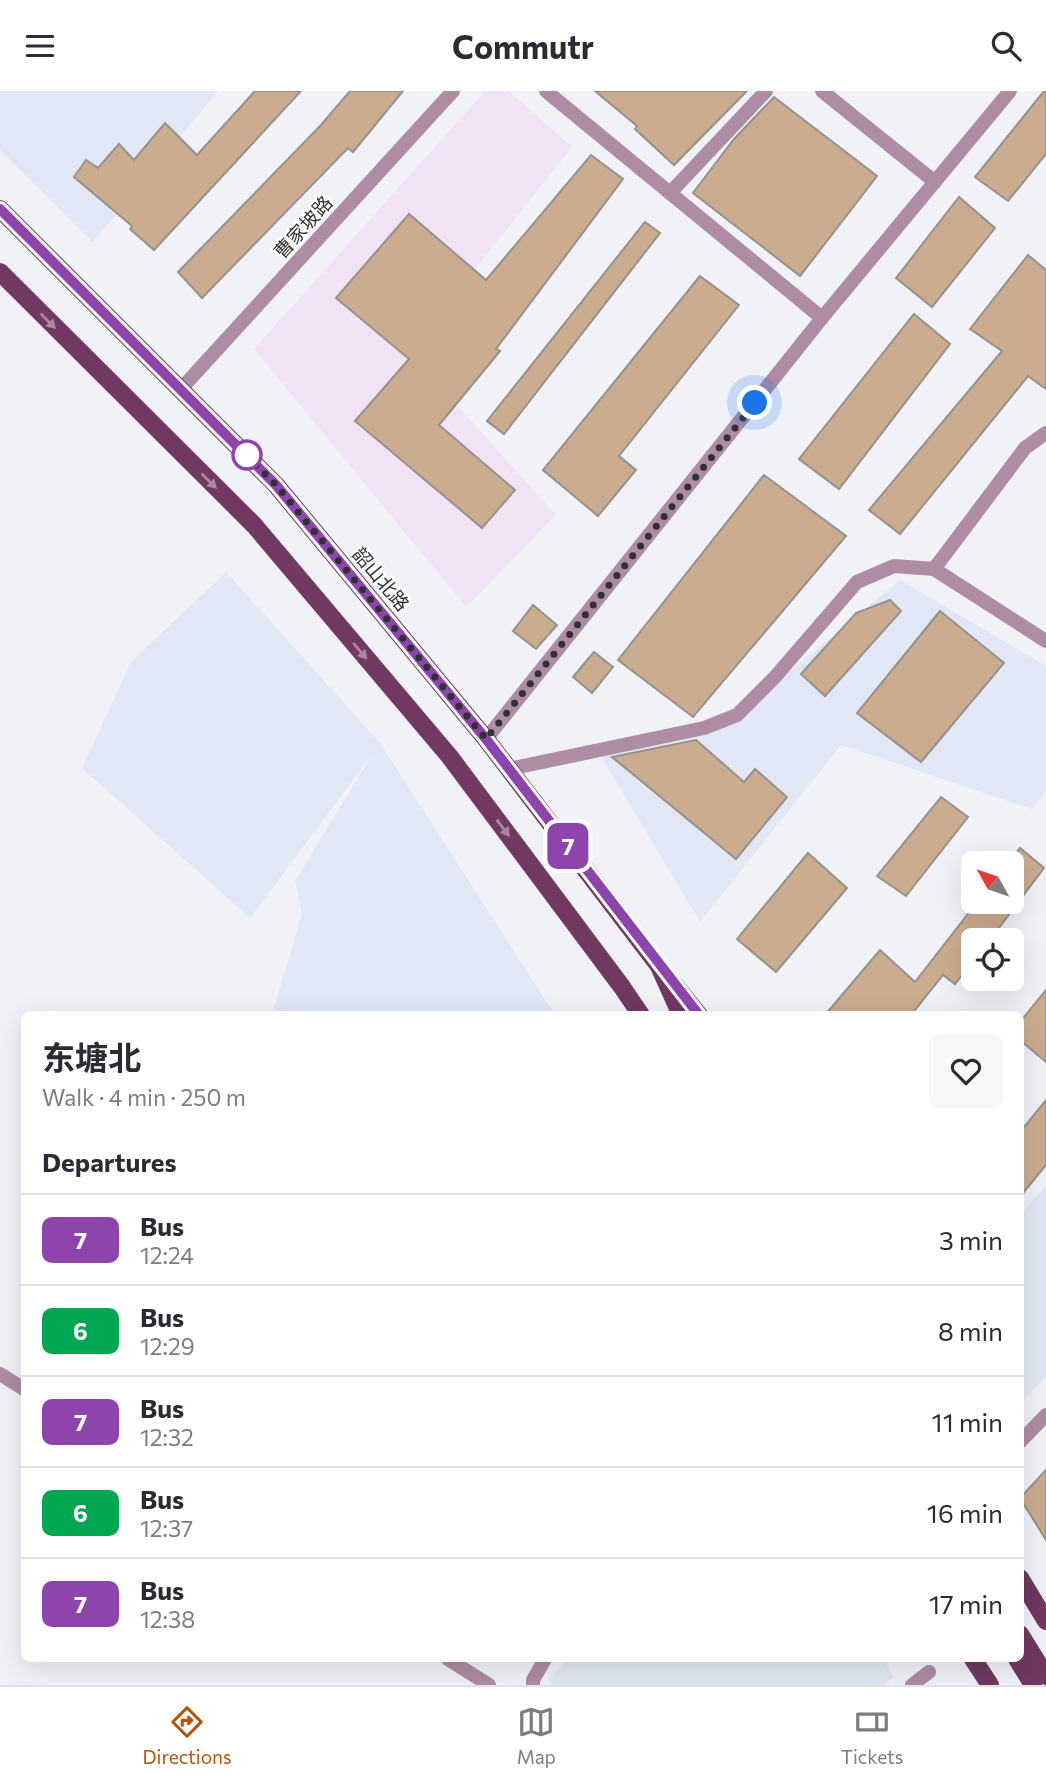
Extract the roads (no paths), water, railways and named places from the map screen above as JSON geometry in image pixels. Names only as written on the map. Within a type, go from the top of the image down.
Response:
[{"type":"main road","name":"韶山北路","points":[[0,209],[276,485],[509,769],[659,966],[679,1011]]},
{"type":"main road","points":[[0,272],[254,525],[450,757],[638,1011]]},
{"type":"main road","points":[[659,966],[696,1011]]},
{"type":"main road","points":[[622,987],[629,1011]]},
{"type":"main road","points":[[1024,1584],[1046,1621]]},
{"type":"main road","points":[[1024,1640],[1046,1676]]},
{"type":"main road","points":[[975,1662],[990,1685]]},
{"type":"main road","points":[[1019,1662],[1034,1685]]},
{"type":"street","name":"曹家坡路","points":[[181,389],[453,91]]},
{"type":"street","points":[[546,91],[822,319]]},
{"type":"street","points":[[670,193],[766,91]]},
{"type":"street","points":[[822,91],[934,182]]},
{"type":"street","points":[[486,739],[822,319],[1010,91]]},
{"type":"street","points":[[934,569],[1025,448],[1046,433]]},
{"type":"street","points":[[509,769],[704,728],[737,715],[775,677],[857,582],[894,566],[934,569],[1046,641]]},
{"type":"street","points":[[0,1374],[21,1387]]},
{"type":"street","points":[[1024,1438],[1046,1415]]},
{"type":"street","points":[[453,1662],[489,1685]]},
{"type":"street","points":[[533,1685],[543,1662]]},
{"type":"street","points":[[912,1685],[929,1672]]}]
